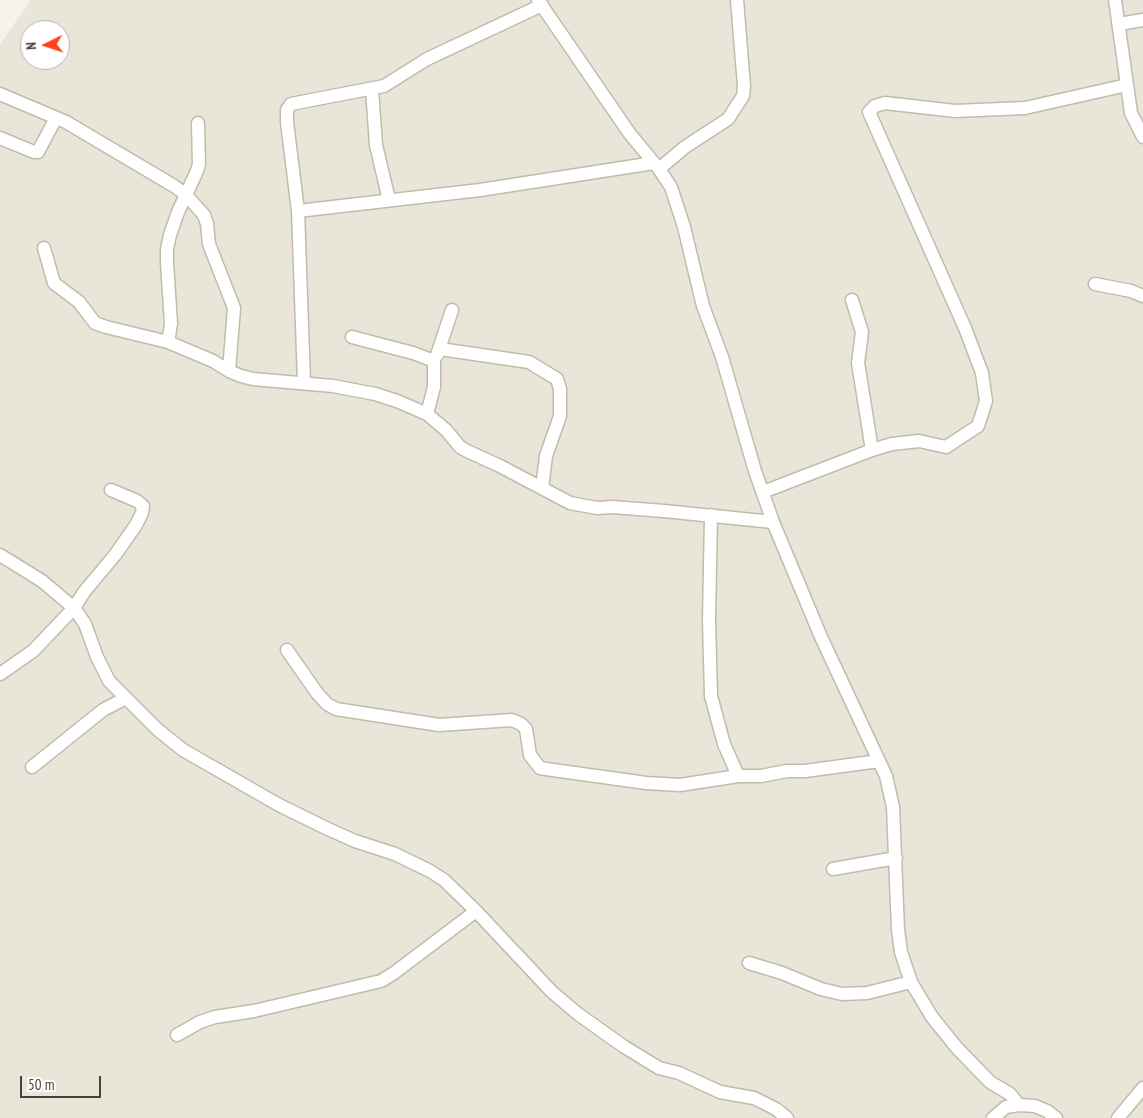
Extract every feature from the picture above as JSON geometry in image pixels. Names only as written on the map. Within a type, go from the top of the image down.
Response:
[{"type":"street","points":[[298,210],[480,190],[657,166],[728,119],[743,96],[744,86],[737,0]]},
{"type":"street","points":[[1115,0],[1131,113],[1143,137]]},
{"type":"street","points":[[304,382],[298,210],[287,110],[291,104],[384,86],[427,59],[540,3],[630,134],[657,166],[671,187],[684,227],[703,306],[722,357],[773,522],[821,637],[886,776],[893,807],[898,930],[901,952],[911,982],[932,1017],[957,1048],[990,1082],[1010,1094],[1019,1105]]},
{"type":"street","points":[[1118,24],[1143,20]]},
{"type":"street","points":[[763,492],[892,444],[919,442],[946,447],[978,426],[986,402],[982,373],[966,328],[869,112],[875,106],[885,103],[955,111],[1025,108],[1127,85]]},
{"type":"street","points":[[372,89],[376,144],[389,200]]},
{"type":"street","points":[[0,94],[66,122],[166,181],[185,194],[206,219],[209,244],[234,308],[229,371]]},
{"type":"street","points":[[0,138],[38,152],[56,118]]},
{"type":"street","points":[[168,342],[171,324],[167,249],[185,194],[199,164],[198,123]]},
{"type":"street","points":[[44,248],[54,283],[79,302],[95,323],[168,342],[213,361],[229,371],[253,379],[333,386],[375,394],[397,401],[427,414],[446,430],[460,447],[570,503],[597,508],[612,507],[773,522]]},
{"type":"street","points":[[1095,284],[1131,291],[1143,296]]},
{"type":"street","points":[[852,300],[862,332],[858,362],[872,450]]},
{"type":"street","points":[[427,414],[434,388],[434,361],[440,349],[452,310]]},
{"type":"street","points":[[352,337],[434,361]]},
{"type":"street","points":[[440,349],[528,362],[557,379],[560,389],[560,416],[546,456],[542,488]]},
{"type":"street","points":[[0,674],[33,650],[74,608],[84,592],[115,555],[136,525],[143,506],[138,501],[111,490]]},
{"type":"street","points":[[711,515],[709,629],[711,696],[724,744],[738,776]]},
{"type":"street","points":[[0,555],[42,581],[74,608],[85,624],[106,677],[158,730],[183,750],[279,806],[354,841],[395,854],[430,871],[444,880],[476,911],[552,992],[578,1014],[623,1046],[659,1068],[679,1073],[720,1092],[754,1098],[776,1109],[787,1118]]},
{"type":"street","points":[[288,650],[317,693],[326,704],[336,709],[439,725],[512,720],[526,729],[530,755],[540,768],[646,783],[680,785],[738,776],[761,776],[787,771],[805,771],[879,761]]},
{"type":"street","points":[[32,768],[104,710],[126,698]]},
{"type":"street","points":[[833,869],[896,858]]},
{"type":"street","points":[[177,1035],[200,1022],[216,1017],[254,1011],[381,981],[476,911]]},
{"type":"street","points":[[749,963],[782,973],[821,989],[842,994],[867,993],[911,982]]},
{"type":"street","points":[[1118,1118],[1143,1088]]},
{"type":"street","points":[[993,1118],[1006,1108],[1019,1105],[1035,1106],[1047,1111],[1056,1118]]},
{"type":"shaded area","points":[[31,0],[1143,0],[1143,1118],[0,1118],[0,44]]}]
